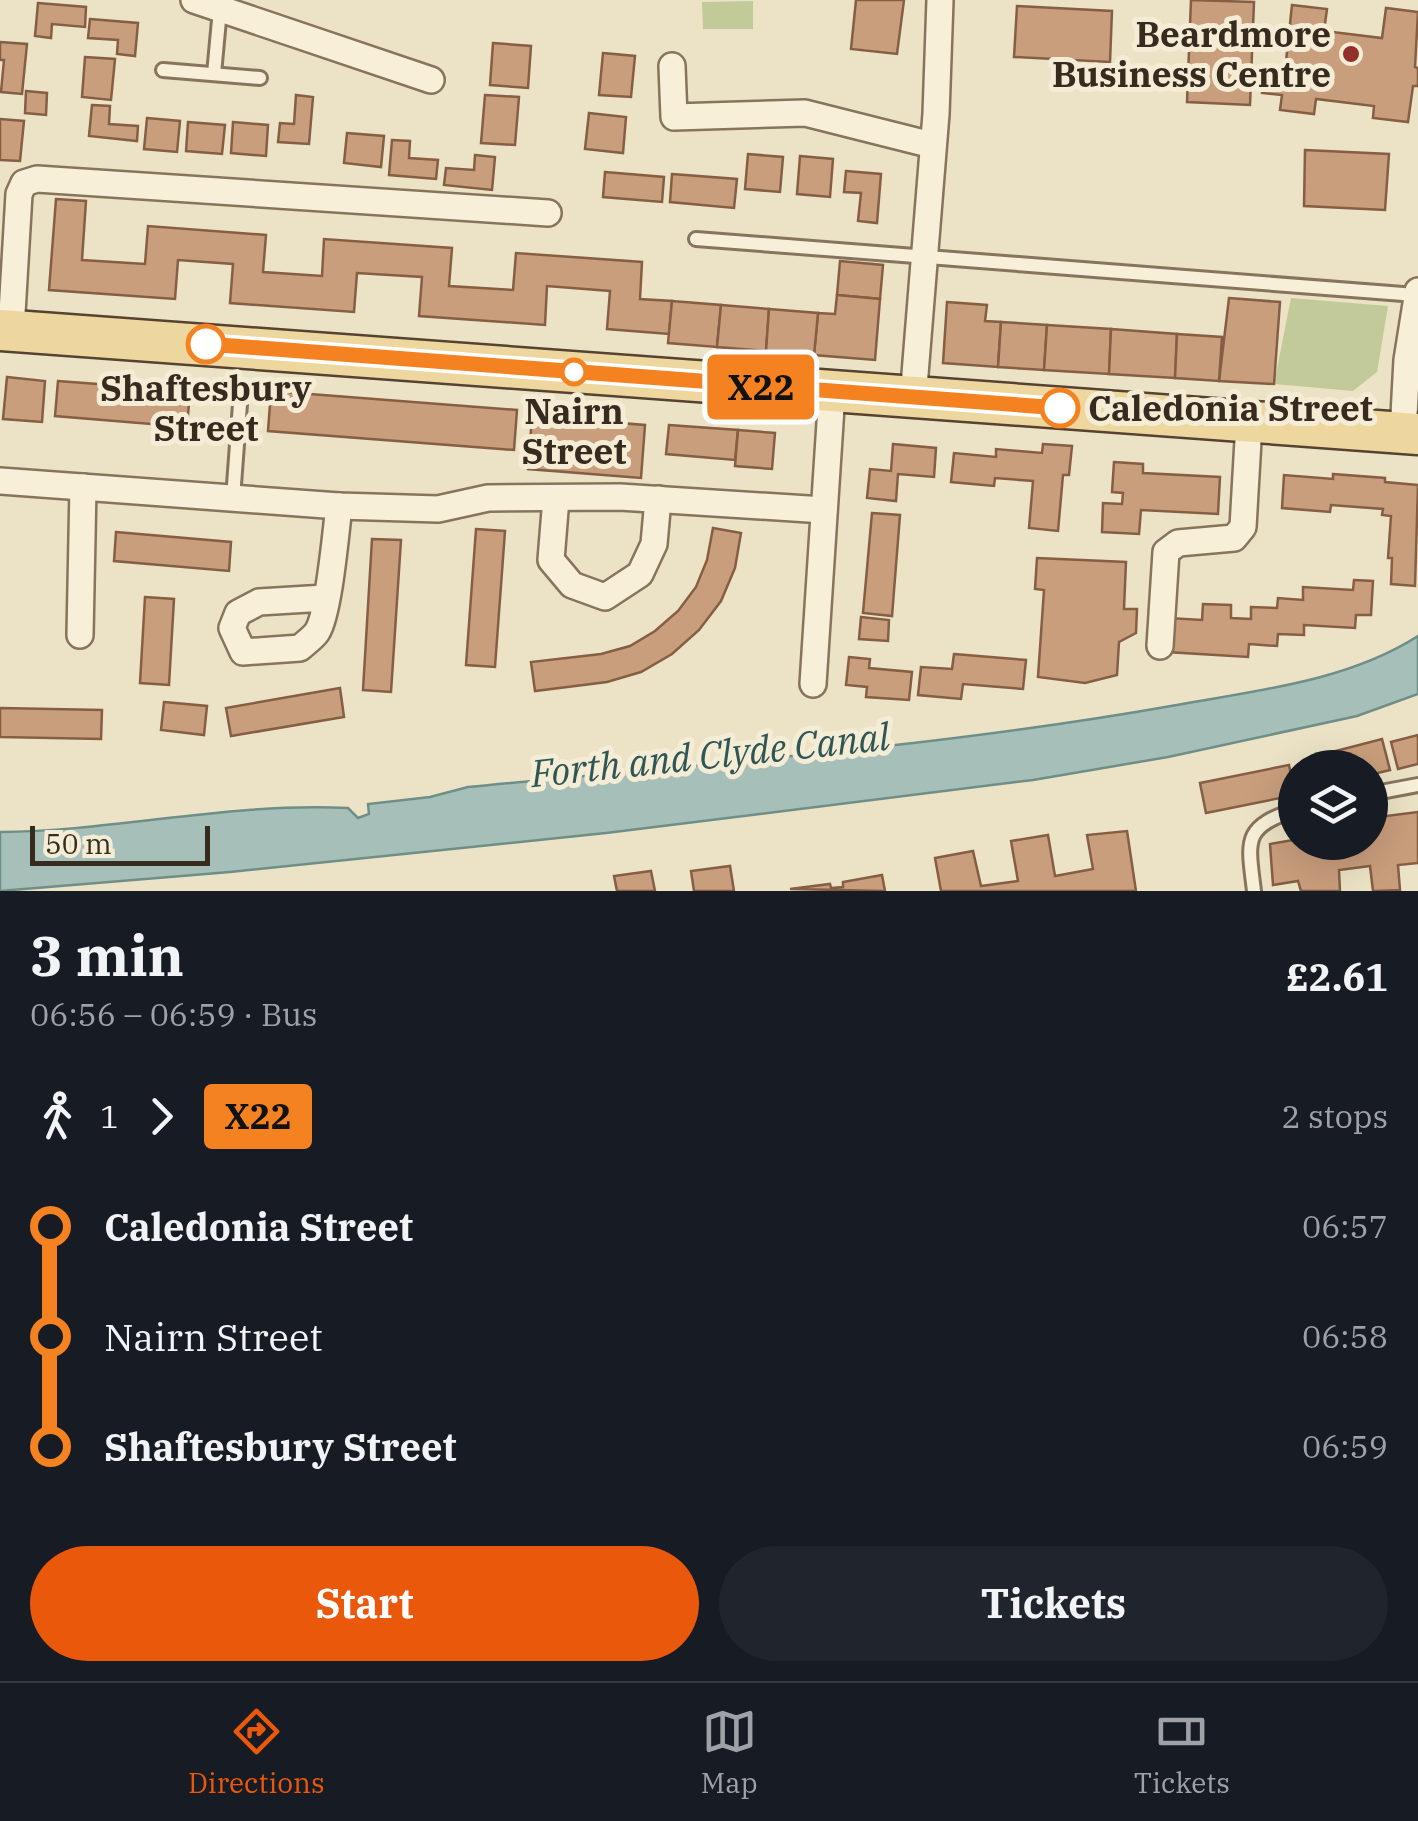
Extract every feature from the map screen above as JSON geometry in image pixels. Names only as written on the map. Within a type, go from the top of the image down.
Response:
[{"type":"main road","points":[[6,330],[1411,433]]},
{"type":"street","points":[[194,0],[430,80]]},
{"type":"street","points":[[913,398],[940,0]]},
{"type":"street","points":[[672,66],[674,117],[806,113],[932,145]]},
{"type":"street","points":[[6,330],[10,194],[24,183],[38,179],[548,213]]},
{"type":"street","points":[[1411,433],[1408,360],[1417,293]]},
{"type":"street","points":[[813,684],[832,392]]},
{"type":"street","points":[[1160,646],[1166,552],[1178,542],[1234,538],[1243,527],[1248,423]]},
{"type":"street","points":[[0,481],[339,506],[438,509],[488,498],[556,498],[658,499],[824,510]]},
{"type":"street","points":[[80,635],[83,487]]},
{"type":"street","points":[[556,498],[551,560],[572,585],[604,596],[640,574],[654,544],[658,499]]},
{"type":"street","points":[[325,598],[339,506]]},
{"type":"lane","points":[[214,74],[220,9]]},
{"type":"lane","points":[[162,70],[260,78]]},
{"type":"lane","points":[[696,238],[1417,293]]},
{"type":"lane","points":[[233,498],[240,404]]},
{"type":"lane","points":[[1388,791],[1418,785]]},
{"type":"lane","points":[[1254,891],[1249,844],[1255,828],[1278,815]]},
{"type":"green space","points":[[753,1],[753,29],[703,29],[702,2]]},
{"type":"green space","points":[[1291,298],[1388,306],[1377,372],[1353,391],[1274,384]]},
{"type":"water","points":[[1418,636],[1418,694],[1357,716],[1168,757],[1033,780],[606,833],[0,891],[0,832],[304,807],[348,808],[358,818],[369,814],[368,804],[430,797],[468,787],[996,733],[1298,683],[1361,664]]},
{"type":"building","points":[[856,0],[904,0],[897,54],[851,49]]},
{"type":"building","points":[[1191,0],[1254,2],[1250,105],[1187,102]]},
{"type":"building","points":[[38,3],[86,7],[85,27],[52,24],[51,38],[35,36]]},
{"type":"building","name":"Beardmore Business Centre","points":[[1292,5],[1327,9],[1324,31],[1382,38],[1386,8],[1418,12],[1418,86],[1413,86],[1408,122],[1373,118],[1374,106],[1316,99],[1314,114],[1280,110],[1282,95],[1262,93],[1265,69],[1285,71]]},
{"type":"building","points":[[1017,6],[1112,11],[1110,62],[1014,57]]},
{"type":"building","points":[[90,19],[138,23],[135,56],[117,54],[118,40],[88,38]]},
{"type":"building","points":[[0,42],[27,44],[22,94],[1,92],[4,60],[0,60]]},
{"type":"building","points":[[493,43],[531,46],[528,88],[490,85]]},
{"type":"building","points":[[603,53],[635,56],[631,97],[599,95]]},
{"type":"building","points":[[85,57],[115,59],[111,100],[82,97]]},
{"type":"building","points":[[26,91],[47,93],[46,115],[25,113]]},
{"type":"building","points":[[296,95],[313,97],[309,144],[278,142],[280,123],[294,124]]},
{"type":"building","points":[[485,95],[519,97],[515,145],[481,143]]},
{"type":"building","points":[[92,105],[110,106],[109,124],[138,126],[137,141],[89,136]]},
{"type":"building","points":[[589,113],[626,117],[623,153],[585,149]]},
{"type":"building","points":[[147,118],[180,121],[177,152],[144,149]]},
{"type":"building","points":[[0,119],[24,121],[20,161],[0,160]]},
{"type":"building","points":[[188,122],[225,125],[222,154],[186,151]]},
{"type":"building","points":[[233,122],[268,125],[266,156],[231,153]]},
{"type":"building","points":[[347,133],[384,136],[381,167],[344,163]]},
{"type":"building","points":[[392,140],[410,141],[409,158],[438,160],[436,179],[389,175]]},
{"type":"building","points":[[1305,150],[1389,154],[1385,210],[1304,206]]},
{"type":"building","points":[[748,154],[783,157],[780,192],[745,189]]},
{"type":"building","points":[[475,155],[495,157],[492,190],[444,185],[446,168],[474,170]]},
{"type":"building","points":[[800,156],[833,159],[830,197],[797,194]]},
{"type":"building","points":[[846,171],[881,174],[877,223],[858,221],[861,193],[844,192]]},
{"type":"building","points":[[605,172],[664,177],[662,202],[603,197]]},
{"type":"building","points":[[672,174],[737,179],[734,208],[670,202]]},
{"type":"building","points":[[56,199],[86,201],[82,260],[145,264],[148,226],[266,235],[263,272],[322,276],[324,239],[452,248],[449,286],[513,290],[516,253],[642,262],[640,299],[672,301],[669,334],[607,329],[610,291],[547,286],[545,325],[419,316],[422,277],[357,273],[354,312],[230,303],[233,264],[178,260],[175,299],[49,290]]},
{"type":"building","points":[[840,261],[883,265],[880,299],[837,295]]},
{"type":"building","points":[[837,295],[880,299],[875,360],[814,355],[818,313],[835,314]]},
{"type":"building","points":[[1229,298],[1280,302],[1274,384],[1219,381]]},
{"type":"building","points":[[672,301],[721,305],[717,347],[668,343]]},
{"type":"building","points":[[947,302],[987,305],[985,321],[1001,322],[998,367],[943,363]]},
{"type":"building","points":[[721,305],[769,309],[766,351],[717,347]]},
{"type":"building","points":[[769,309],[818,313],[814,355],[766,351]]},
{"type":"building","points":[[1001,322],[1047,325],[1044,370],[998,367]]},
{"type":"building","points":[[1047,325],[1111,329],[1109,374],[1044,370]]},
{"type":"building","points":[[1111,329],[1177,334],[1175,378],[1109,374]]},
{"type":"building","points":[[1177,334],[1222,337],[1219,381],[1175,378]]},
{"type":"building","points":[[7,377],[45,381],[42,422],[3,419]]},
{"type":"building","points":[[58,381],[190,391],[187,427],[55,416]]},
{"type":"building","points":[[271,391],[517,410],[514,450],[268,431]]},
{"type":"building","points":[[532,416],[645,425],[641,478],[528,469]]},
{"type":"building","points":[[669,425],[738,430],[735,460],[666,454]]},
{"type":"building","points":[[738,430],[775,433],[772,469],[735,466]]},
{"type":"building","points":[[893,444],[936,448],[934,477],[898,474],[896,501],[867,498],[870,469],[891,471]]},
{"type":"building","points":[[1043,444],[1072,446],[1069,475],[1063,475],[1058,531],[1029,528],[1033,481],[995,478],[994,486],[951,482],[954,453],[996,457],[996,449],[1042,453]]},
{"type":"building","points":[[1114,462],[1143,464],[1143,473],[1220,477],[1218,514],[1141,510],[1139,534],[1102,532],[1103,503],[1122,504],[1123,493],[1112,492]]},
{"type":"building","points":[[1333,474],[1418,485],[1415,586],[1391,584],[1391,516],[1382,515],[1383,509],[1331,505],[1330,512],[1282,508],[1284,475],[1333,479]]},
{"type":"building","points":[[872,513],[900,515],[892,616],[863,613]]},
{"type":"building","points":[[713,528],[741,533],[735,568],[721,601],[699,630],[672,654],[641,672],[607,682],[535,691],[531,662],[601,654],[630,646],[678,611],[696,587],[707,560]]},
{"type":"building","points":[[476,529],[505,531],[495,667],[466,665]]},
{"type":"building","points":[[116,532],[231,542],[229,571],[114,561]]},
{"type":"building","points":[[372,539],[401,540],[391,692],[363,690]]},
{"type":"building","points":[[1037,558],[1126,562],[1124,609],[1137,609],[1136,633],[1119,642],[1117,675],[1085,683],[1038,677],[1044,590],[1035,589]]},
{"type":"building","points":[[1354,580],[1373,581],[1371,615],[1356,615],[1355,628],[1304,625],[1304,635],[1278,634],[1277,646],[1249,644],[1248,657],[1167,652],[1169,618],[1202,620],[1203,604],[1231,605],[1231,618],[1251,619],[1251,607],[1277,608],[1278,598],[1303,600],[1303,587],[1353,590]]},
{"type":"building","points":[[145,597],[174,599],[169,685],[140,683]]},
{"type":"building","points":[[861,617],[889,620],[888,641],[859,639]]},
{"type":"building","points":[[954,654],[1026,660],[1023,689],[963,684],[961,699],[918,695],[921,667],[952,669]]},
{"type":"building","points":[[849,657],[870,659],[869,668],[912,672],[909,700],[866,697],[867,687],[846,685]]},
{"type":"building","points":[[340,688],[344,717],[231,736],[226,708]]},
{"type":"building","points":[[164,702],[207,706],[204,735],[161,730]]},
{"type":"building","points":[[0,708],[102,710],[101,739],[0,737]]},
{"type":"building","points":[[1418,735],[1418,764],[1398,769],[1391,742]]},
{"type":"building","points":[[1382,739],[1385,750],[1340,750]]},
{"type":"building","points":[[1278,767],[1278,798],[1206,813],[1200,783]]},
{"type":"building","points":[[1418,812],[1418,863],[1398,865],[1400,890],[1373,891],[1370,866],[1339,870],[1340,891],[1301,891],[1298,881],[1273,885],[1270,844],[1278,843],[1278,860],[1388,860],[1388,816]]},
{"type":"building","points":[[1127,831],[1136,891],[941,891],[935,858],[973,851],[981,886],[1018,881],[1011,841],[1048,835],[1055,876],[1093,869],[1087,835]]},
{"type":"building","points":[[730,866],[734,891],[694,891],[691,871]]},
{"type":"building","points":[[651,871],[655,891],[617,891],[614,876]]},
{"type":"building","points":[[882,875],[885,891],[790,889],[830,884],[831,888],[843,887],[843,882]]},
{"type":"bus line","name":"X22","points":[[206,344],[1060,408]]},
{"type":"place","name":"Beardmore Business Centre","points":[[1351,54]]},
{"type":"place","name":"Shaftesbury Street","points":[[206,344]]},
{"type":"place","name":"Nairn Street","points":[[574,372]]},
{"type":"place","name":"Caledonia Street","points":[[1060,408]]},
{"type":"water label","name":"Forth and Clyde Canal","points":[[710,754]]}]
